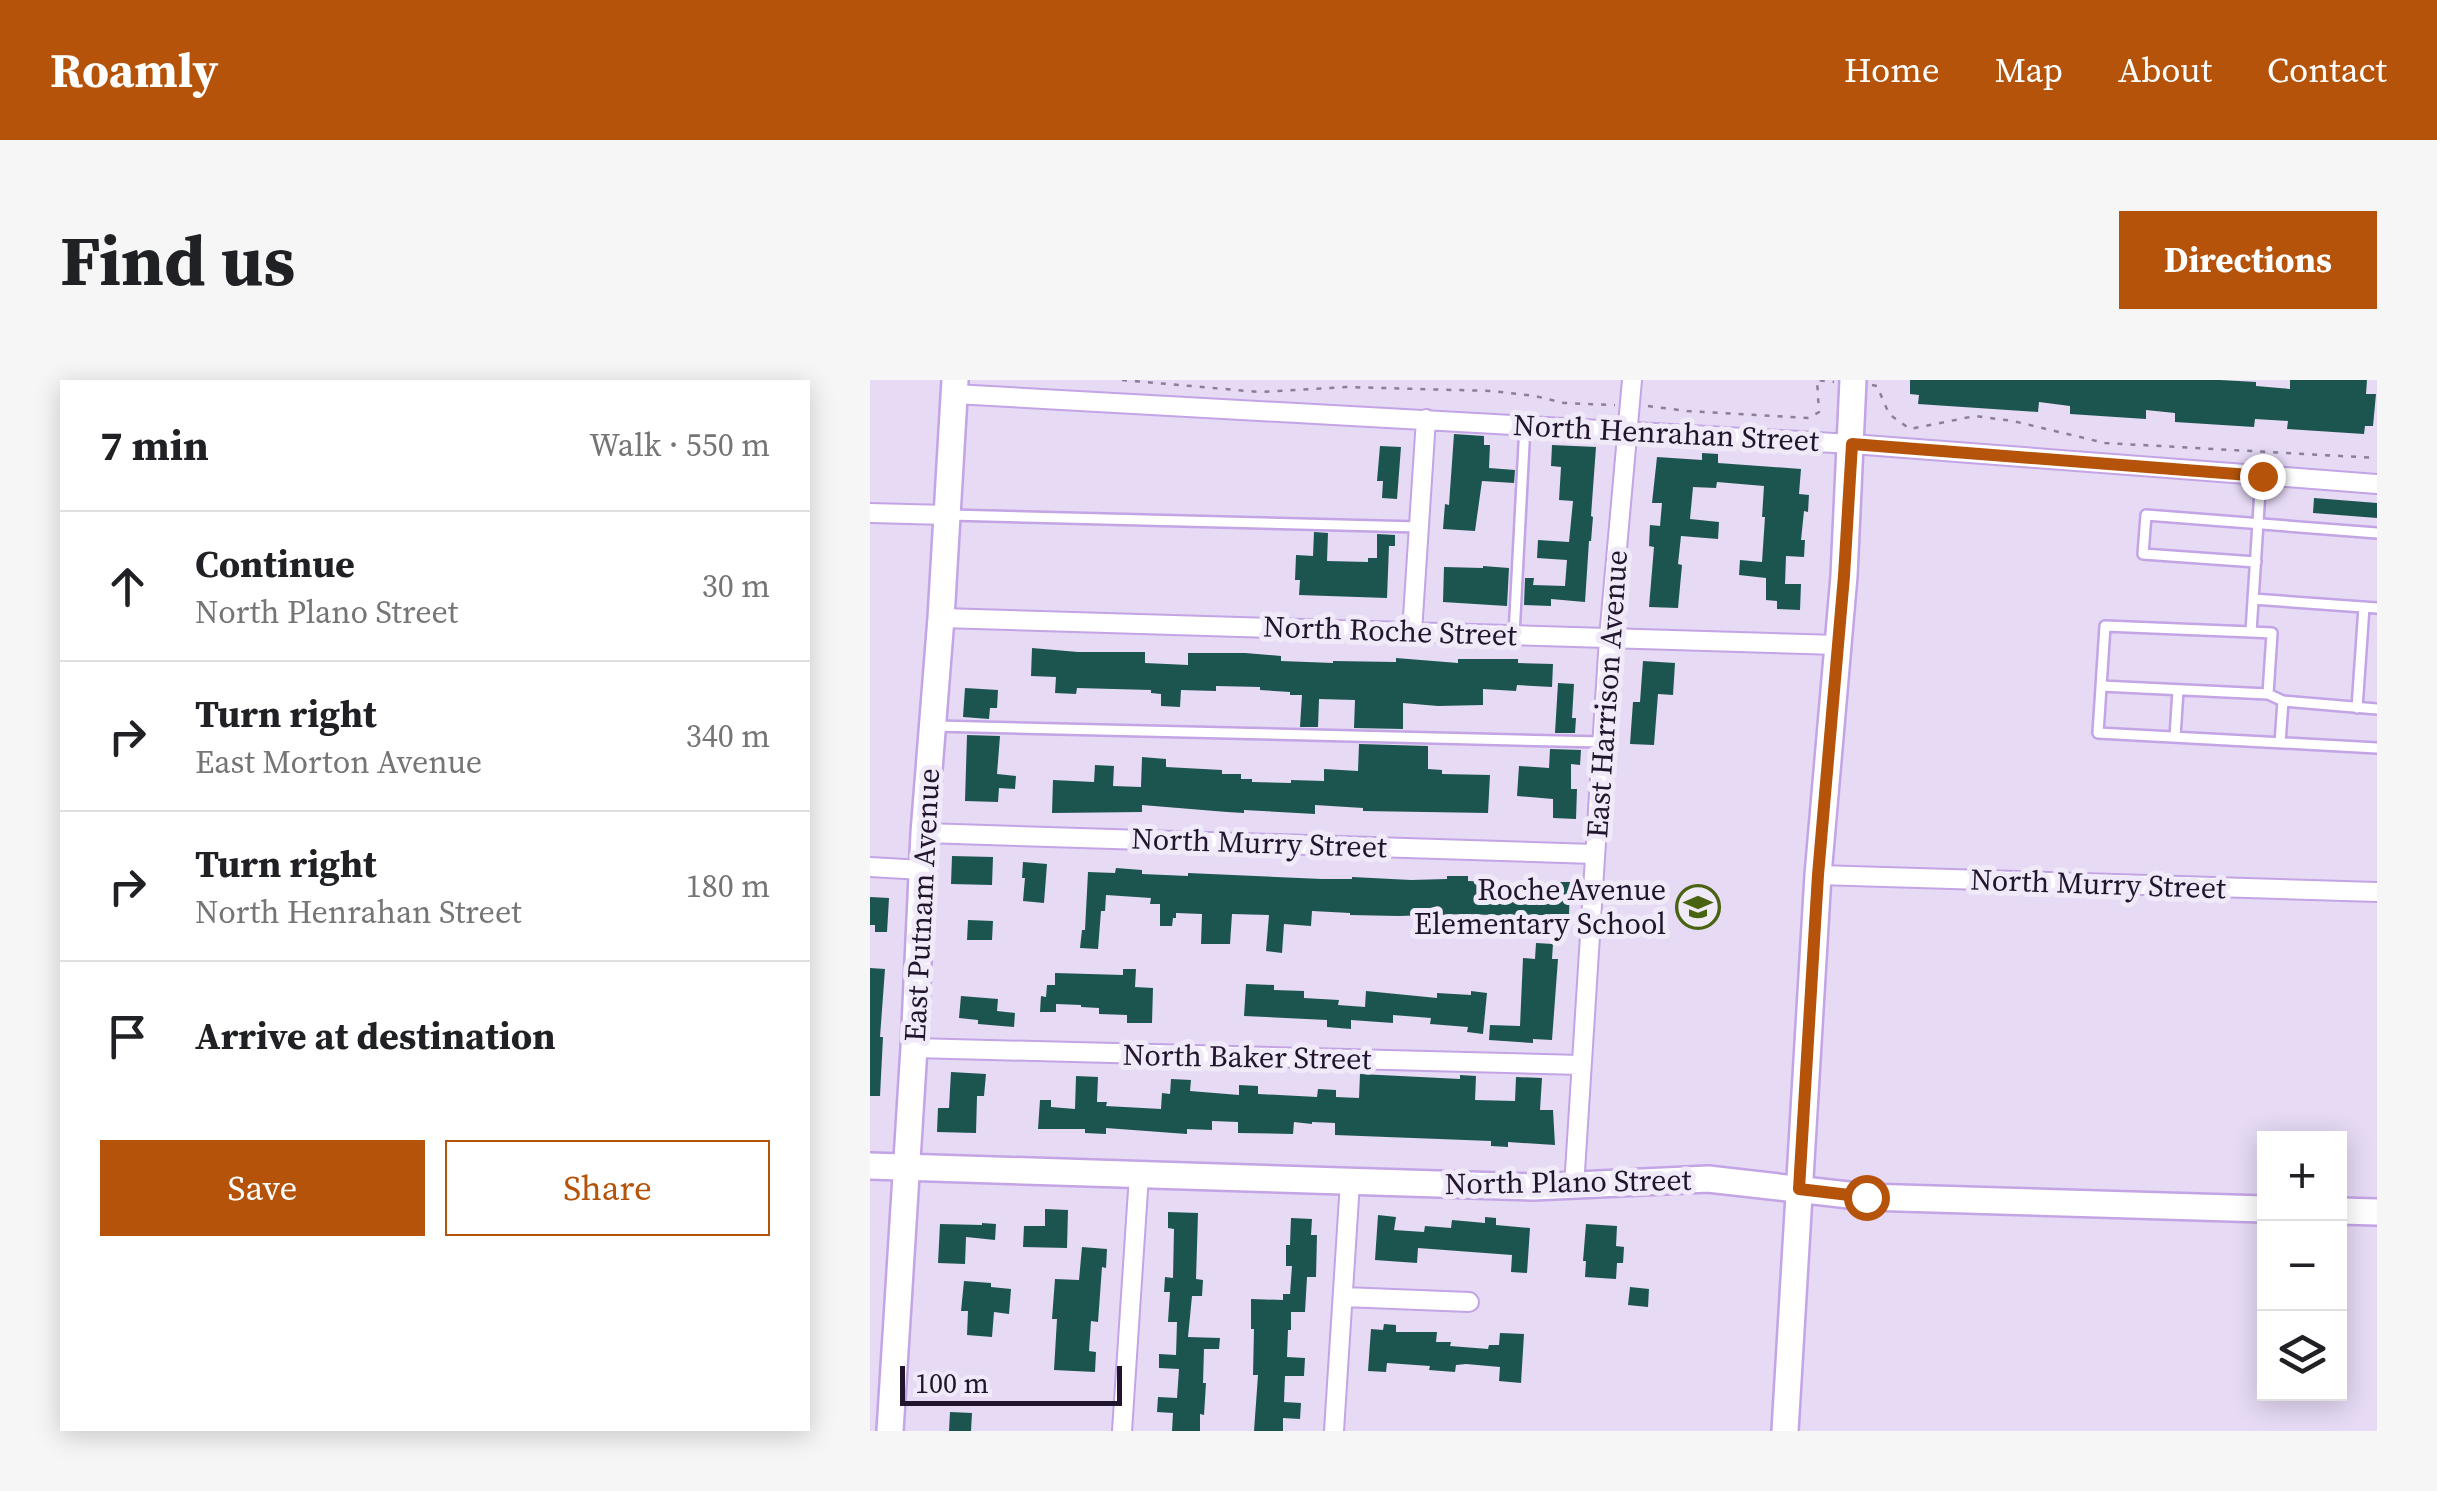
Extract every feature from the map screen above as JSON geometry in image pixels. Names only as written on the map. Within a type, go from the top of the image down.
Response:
[{"type":"main road","points":[[1786,1431],[1818,875],[1838,645],[1854,382]]},
{"type":"main road","name":"East Putnam Avenue","points":[[890,1431],[924,832],[955,387]]},
{"type":"main road","name":"North Plano Street","points":[[870,1166],[1574,1187],[1708,1179],[1866,1197],[2257,1209]]},
{"type":"main road","points":[[2347,1212],[2377,1212]]},
{"type":"street","name":"East Harrison Avenue","points":[[1574,1187],[1609,638],[1632,380]]},
{"type":"street","name":"North Henrahan Street","points":[[955,387],[1426,420],[1852,444],[2377,484]]},
{"type":"street","points":[[1412,632],[1426,420]]},
{"type":"street","points":[[870,514],[947,514]]},
{"type":"street","name":"North Roche Street","points":[[941,618],[1838,645]]},
{"type":"street","name":"North Murry Street","points":[[924,832],[1594,854]]},
{"type":"street","points":[[870,866],[922,870]]},
{"type":"street","name":"North Murry Street","points":[[1818,875],[2377,892]]},
{"type":"street","name":"North Baker Street","points":[[914,1048],[1581,1065]]},
{"type":"street","points":[[1122,1431],[1140,1175]]},
{"type":"street","points":[[1334,1431],[1350,1182]]},
{"type":"street","points":[[1344,1297],[1469,1302]]},
{"type":"lane","points":[[1514,635],[1525,425]]},
{"type":"lane","points":[[2250,632],[2262,476]]},
{"type":"lane","points":[[947,514],[1418,527]]},
{"type":"lane","points":[[2256,562],[2143,554],[2146,515],[2377,534]]},
{"type":"lane","points":[[2253,600],[2377,608]]},
{"type":"lane","points":[[2357,708],[2364,608]]},
{"type":"lane","points":[[2268,694],[2272,633],[2106,626],[2098,733],[2377,748]]},
{"type":"lane","points":[[2101,686],[2268,694],[2283,701],[2377,709]]},
{"type":"lane","points":[[2175,737],[2178,690]]},
{"type":"lane","points":[[2280,743],[2283,701]]},
{"type":"lane","points":[[932,726],[1602,742]]},
{"type":"path","points":[[1122,380],[1259,392],[1346,387],[1492,390],[1564,403],[1614,404]]},
{"type":"path","points":[[1644,405],[1809,418],[1820,412],[1818,380],[1854,382],[1910,429],[1976,416],[2105,443],[2377,458]]},
{"type":"building","points":[[1910,380],[2220,380],[2290,389],[2290,380],[2367,380],[2366,394],[2376,394],[2373,426],[2365,426],[2364,434],[2287,429],[2288,421],[2255,419],[2254,427],[2175,422],[2175,413],[2146,410],[2146,419],[2070,414],[2070,406],[2039,402],[2038,412],[1918,404],[1919,395],[1910,394]]},
{"type":"building","points":[[1454,434],[1484,436],[1484,445],[1490,445],[1489,468],[1515,470],[1514,483],[1482,481],[1475,531],[1443,529],[1445,504],[1449,505]]},
{"type":"building","points":[[1552,445],[1596,447],[1585,602],[1551,599],[1551,606],[1524,605],[1525,578],[1534,578],[1533,585],[1565,586],[1567,560],[1537,558],[1538,540],[1569,542],[1573,501],[1559,500],[1561,467],[1551,466]]},
{"type":"building","points":[[1380,446],[1401,447],[1397,499],[1382,498],[1383,481],[1377,481]]},
{"type":"building","points":[[1702,453],[1718,454],[1718,463],[1801,469],[1799,494],[1809,495],[1801,540],[1805,540],[1804,557],[1786,556],[1785,584],[1801,584],[1800,610],[1777,609],[1777,601],[1766,600],[1766,578],[1739,575],[1740,560],[1762,562],[1764,486],[1717,482],[1716,488],[1693,487],[1690,519],[1719,522],[1718,539],[1681,536],[1678,608],[1649,607],[1654,547],[1649,546],[1650,525],[1660,526],[1662,503],[1652,503],[1657,457],[1702,460]]},
{"type":"building","points":[[2314,498],[2377,503],[2377,518],[2313,513]]},
{"type":"building","points":[[1314,532],[1328,533],[1327,561],[1368,562],[1368,558],[1377,558],[1377,534],[1395,535],[1395,546],[1389,546],[1387,598],[1299,595],[1296,555],[1313,556]]},
{"type":"building","points":[[1444,567],[1509,568],[1507,606],[1443,602]]},
{"type":"building","points":[[1032,648],[1145,652],[1145,663],[1188,665],[1188,653],[1245,653],[1281,656],[1281,661],[1333,663],[1396,662],[1396,658],[1458,663],[1458,659],[1518,659],[1518,663],[1553,664],[1552,687],[1517,685],[1516,691],[1483,689],[1483,705],[1403,703],[1403,729],[1354,728],[1355,700],[1319,699],[1318,727],[1300,727],[1302,695],[1260,687],[1181,690],[1180,707],[1161,706],[1161,694],[1151,690],[1077,688],[1076,694],[1055,693],[1056,677],[1031,676]]},
{"type":"building","points":[[1643,661],[1675,663],[1673,695],[1658,694],[1654,745],[1630,744],[1633,702],[1640,702]]},
{"type":"building","points":[[1558,683],[1574,684],[1575,733],[1555,733]]},
{"type":"building","points":[[965,688],[998,690],[997,708],[990,708],[989,719],[963,717]]},
{"type":"building","points":[[967,735],[1000,736],[997,774],[1016,776],[1015,789],[999,788],[998,802],[965,801]]},
{"type":"building","points":[[1359,744],[1428,746],[1428,769],[1442,770],[1442,774],[1490,775],[1488,813],[1363,811],[1315,805],[1315,814],[1244,813],[1142,805],[1142,812],[1052,813],[1053,780],[1094,782],[1095,765],[1114,766],[1113,786],[1141,787],[1142,757],[1166,759],[1166,767],[1241,774],[1241,779],[1252,782],[1324,781],[1324,769],[1358,771]]},
{"type":"building","points":[[1550,749],[1581,750],[1580,765],[1571,764],[1571,789],[1577,789],[1576,819],[1553,818],[1553,799],[1517,796],[1519,766],[1549,768]]},
{"type":"building","points":[[952,856],[993,857],[992,885],[951,884]]},
{"type":"building","points":[[1023,862],[1047,864],[1044,903],[1023,901]]},
{"type":"building","points":[[1116,868],[1142,870],[1142,874],[1188,876],[1411,880],[1468,876],[1468,881],[1500,882],[1499,895],[1541,897],[1541,887],[1550,887],[1550,882],[1570,882],[1569,915],[1533,915],[1533,925],[1514,924],[1515,916],[1350,915],[1312,911],[1311,926],[1284,924],[1282,953],[1266,951],[1269,915],[1232,914],[1230,944],[1201,944],[1202,914],[1176,913],[1172,926],[1160,926],[1160,904],[1150,904],[1151,898],[1106,895],[1098,949],[1080,948],[1085,930],[1088,872],[1115,873]]},
{"type":"building","points":[[870,897],[889,898],[887,932],[875,932],[875,925],[870,925]]},
{"type":"building","points":[[968,920],[993,921],[992,940],[967,940]]},
{"type":"building","points":[[1536,943],[1553,944],[1552,959],[1558,959],[1552,1040],[1489,1040],[1490,1025],[1520,1026],[1523,958],[1535,959]]},
{"type":"building","points":[[870,968],[885,969],[880,1096],[870,1096]]},
{"type":"building","points":[[1123,969],[1136,969],[1135,987],[1153,988],[1152,1023],[1127,1023],[1127,1015],[1099,1014],[1099,1008],[1081,1005],[1056,1004],[1056,1012],[1040,1012],[1041,996],[1046,997],[1047,985],[1055,985],[1055,973],[1123,975]]},
{"type":"building","points":[[1246,984],[1274,985],[1274,990],[1304,991],[1304,998],[1339,1000],[1338,1005],[1365,1007],[1366,991],[1437,998],[1437,993],[1487,993],[1483,1034],[1467,1032],[1468,1027],[1430,1024],[1431,1018],[1393,1015],[1393,1023],[1351,1020],[1351,1029],[1327,1027],[1327,1020],[1244,1016]]},
{"type":"building","points":[[961,996],[998,999],[997,1011],[1015,1013],[1014,1027],[959,1018]]},
{"type":"building","points":[[951,1072],[986,1074],[984,1096],[977,1096],[976,1133],[937,1132],[938,1108],[949,1108]]},
{"type":"building","points":[[1360,1074],[1460,1079],[1460,1075],[1476,1076],[1475,1100],[1515,1101],[1516,1077],[1542,1078],[1540,1110],[1553,1110],[1555,1145],[1508,1142],[1508,1147],[1491,1146],[1491,1141],[1335,1135],[1335,1123],[1312,1122],[1294,1122],[1293,1134],[1238,1133],[1238,1122],[1212,1121],[1212,1130],[1187,1129],[1187,1134],[1106,1128],[1106,1134],[1085,1133],[1085,1129],[1038,1129],[1040,1100],[1051,1100],[1051,1107],[1075,1109],[1076,1076],[1098,1077],[1097,1102],[1107,1102],[1106,1106],[1161,1109],[1162,1093],[1170,1094],[1171,1079],[1191,1080],[1190,1091],[1239,1095],[1239,1085],[1258,1086],[1258,1094],[1317,1097],[1318,1089],[1336,1090],[1336,1097],[1359,1098]]},
{"type":"building","points":[[1045,1209],[1068,1210],[1067,1248],[1023,1247],[1024,1226],[1045,1226]]},
{"type":"building","points":[[1168,1212],[1198,1213],[1196,1279],[1203,1280],[1202,1296],[1192,1296],[1188,1337],[1220,1338],[1219,1349],[1204,1349],[1206,1383],[1200,1431],[1172,1431],[1173,1413],[1157,1412],[1158,1397],[1177,1398],[1179,1369],[1159,1368],[1159,1354],[1176,1355],[1177,1322],[1168,1322],[1170,1292],[1164,1292],[1165,1277],[1173,1278],[1174,1229],[1168,1228]]},
{"type":"building","points":[[1378,1215],[1396,1217],[1394,1230],[1424,1232],[1425,1226],[1451,1228],[1452,1220],[1485,1223],[1485,1217],[1496,1218],[1496,1225],[1530,1228],[1527,1273],[1511,1272],[1512,1255],[1418,1248],[1417,1263],[1375,1260]]},
{"type":"building","points":[[1291,1218],[1312,1219],[1311,1235],[1317,1235],[1316,1277],[1307,1277],[1305,1312],[1291,1312],[1288,1330],[1287,1357],[1305,1358],[1304,1376],[1285,1376],[1284,1402],[1301,1403],[1300,1419],[1283,1418],[1283,1431],[1254,1431],[1258,1375],[1253,1375],[1251,1299],[1283,1300],[1283,1294],[1290,1294],[1292,1266],[1286,1266],[1286,1245],[1290,1245]]},
{"type":"building","points":[[940,1224],[996,1224],[995,1240],[966,1237],[965,1264],[938,1263]]},
{"type":"building","points":[[1586,1224],[1617,1226],[1616,1246],[1624,1247],[1616,1279],[1585,1277]]},
{"type":"building","points":[[1082,1247],[1107,1249],[1098,1322],[1091,1321],[1089,1351],[1096,1352],[1095,1372],[1054,1370],[1055,1279],[1079,1280]]},
{"type":"building","points":[[964,1281],[1011,1289],[1009,1314],[994,1312],[992,1337],[967,1335],[968,1311],[961,1311]]},
{"type":"building","points":[[1630,1287],[1649,1289],[1648,1307],[1628,1305]]},
{"type":"building","points":[[1384,1324],[1396,1325],[1396,1332],[1437,1332],[1436,1342],[1451,1342],[1450,1346],[1488,1349],[1489,1345],[1499,1345],[1500,1333],[1524,1334],[1521,1383],[1499,1381],[1500,1367],[1466,1364],[1456,1365],[1455,1372],[1387,1363],[1386,1372],[1368,1371],[1371,1329],[1383,1330]]},
{"type":"building","points":[[950,1412],[972,1413],[971,1431],[949,1431]]},
{"type":"place","name":"Roche Avenue Elementary School","points":[[1698,907]]},
{"type":"route","points":[[1866,1197],[1799,1189],[1818,875],[1852,444],[2262,476]]}]
